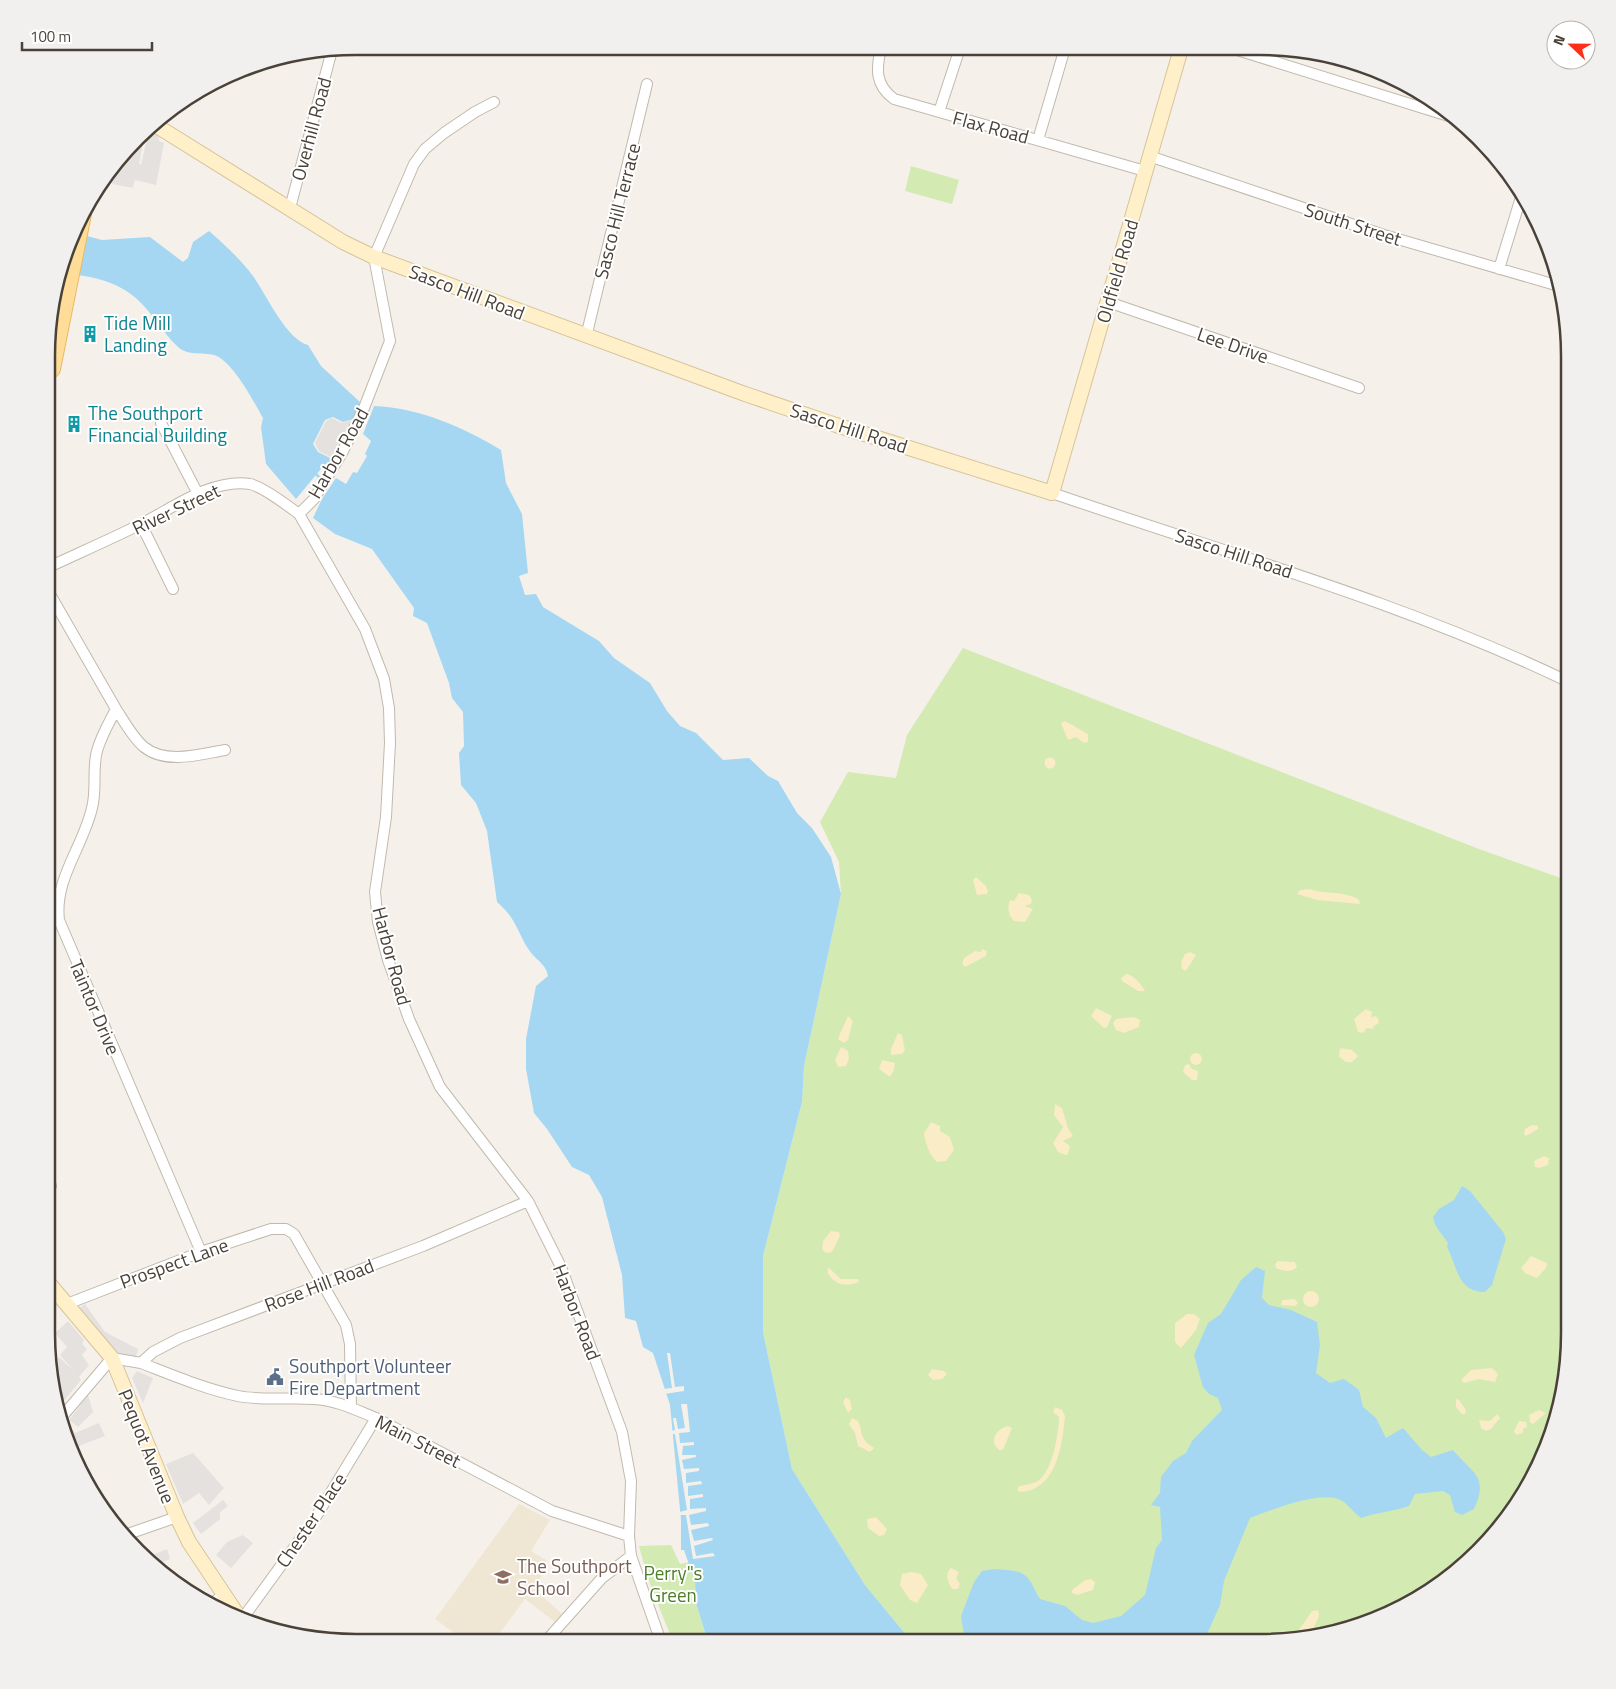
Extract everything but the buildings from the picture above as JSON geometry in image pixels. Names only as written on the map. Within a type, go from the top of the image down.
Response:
[{"type":"main road","points":[[55,352],[76,247]]},
{"type":"street","name":"Flax Road","points":[[881,55],[877,75],[880,86],[886,93],[902,102],[1145,171]]},
{"type":"street","points":[[940,112],[958,55]]},
{"type":"street","points":[[1038,140],[1062,55]]},
{"type":"street","name":"Oldfield Road","points":[[1052,493],[1180,55]]},
{"type":"street","points":[[1253,55],[1436,112]]},
{"type":"street","name":"Overhill Road","points":[[290,208],[330,57]]},
{"type":"street","name":"Sasco Hill Terrace","points":[[586,337],[647,84]]},
{"type":"street","points":[[374,257],[414,164],[424,149],[475,112],[494,102]]},
{"type":"street","name":"Sasco Hill Road","points":[[160,128],[343,242],[374,257],[586,337],[836,425],[1052,493],[1403,611],[1469,637],[1561,678]]},
{"type":"street","name":"South Street","points":[[1149,156],[1384,235],[1552,284]]},
{"type":"street","points":[[1499,269],[1519,203]]},
{"type":"street","name":"Harbor Road","points":[[374,257],[390,341],[364,408],[331,473],[314,498],[299,514],[365,629],[384,680],[389,708],[390,743],[386,817],[375,892],[378,922],[388,960],[409,1019],[440,1087],[528,1202],[561,1268],[622,1432],[631,1480],[629,1536],[632,1556],[659,1634]]},
{"type":"street","name":"Lee Drive","points":[[1108,302],[1359,388]]},
{"type":"street","points":[[161,416],[161,423],[198,494]]},
{"type":"street","name":"River Street","points":[[55,564],[142,524],[198,494],[224,485],[252,484],[287,504],[299,514]]},
{"type":"street","points":[[142,524],[173,589]]},
{"type":"street","points":[[55,603],[116,709],[144,748],[156,753],[186,757],[225,750]]},
{"type":"street","name":"Taintor Drive","points":[[116,709],[103,732],[96,752],[92,808],[61,886],[58,906],[59,920],[201,1252]]},
{"type":"street","name":"Rose Hill Road","points":[[141,1363],[153,1352],[180,1338],[423,1246],[528,1202]]},
{"type":"street","name":"Prospect Lane","points":[[67,1304],[201,1252],[271,1229],[282,1229],[294,1234],[323,1284]]},
{"type":"street","points":[[323,1284],[346,1325],[350,1344],[350,1408]]},
{"type":"street","name":"Pequot Avenue","points":[[55,1290],[112,1358],[189,1542],[232,1607]]},
{"type":"street","points":[[65,1413],[112,1358],[141,1363]]},
{"type":"street","name":"Main Street","points":[[141,1363],[238,1396],[272,1399],[314,1398],[350,1408],[376,1418],[552,1511],[629,1536]]},
{"type":"street","name":"Chester Place","points":[[247,1613],[314,1520],[376,1418]]},
{"type":"street","points":[[132,1533],[177,1517]]},
{"type":"street","points":[[553,1634],[602,1578],[632,1556]]},
{"type":"street","points":[[217,1600],[223,1595]]},
{"type":"shaded area","points":[[155,133],[159,136],[159,141],[164,143],[156,185],[135,180],[133,188],[112,184],[117,173],[143,143],[139,164],[141,165],[147,140]]},
{"type":"shaded area","points":[[332,418],[342,423],[351,420],[332,458],[319,451],[315,443],[326,421]]},
{"type":"shaded area","points":[[85,1304],[105,1332],[138,1349],[135,1360],[118,1355],[77,1310]]},
{"type":"shaded area","points":[[68,1321],[84,1340],[82,1344],[87,1349],[82,1355],[89,1365],[79,1377],[81,1380],[63,1402],[59,1382],[63,1385],[59,1380],[57,1360],[59,1357],[75,1372],[60,1355],[67,1347],[55,1333]]},
{"type":"shaded area","points":[[137,1371],[153,1378],[143,1403],[132,1378]]},
{"type":"shaded area","points":[[88,1395],[93,1412],[78,1427],[69,1420]]},
{"type":"shaded area","points":[[69,1423],[75,1433],[99,1423],[105,1436],[78,1447]]},
{"type":"shaded area","points":[[193,1453],[224,1488],[209,1505],[199,1493],[183,1504],[166,1464]]},
{"type":"shaded area","points":[[223,1500],[228,1506],[220,1512],[220,1519],[201,1534],[193,1523]]},
{"type":"shaded area","name":"The Southport School","points":[[519,1504],[550,1520],[531,1551],[546,1560],[548,1566],[533,1588],[562,1614],[555,1622],[525,1599],[499,1634],[456,1634],[435,1619]]},
{"type":"shaded area","points":[[243,1535],[253,1543],[231,1568],[216,1555],[227,1542]]},
{"type":"shaded area","points":[[167,1549],[170,1559],[162,1562],[153,1555]]},
{"type":"green space","points":[[911,166],[959,180],[952,204],[905,191]]},
{"type":"green space","points":[[963,648],[1479,849],[1561,878],[1561,1333],[1558,1372],[1551,1411],[1530,1466],[1499,1516],[1473,1546],[1443,1572],[1410,1594],[1375,1611],[1338,1624],[1279,1633],[905,1634],[865,1585],[792,1469],[763,1332],[763,1256],[802,1102],[804,1066],[841,894],[839,862],[820,822],[848,772],[896,778],[907,735]]},
{"type":"green space","name":"Perry\"s Green","points":[[671,1545],[680,1564],[689,1562],[695,1582],[696,1603],[706,1634],[670,1634],[648,1579],[639,1546]]},
{"type":"sand","points":[[1065,721],[1088,734],[1088,742],[1084,743],[1076,737],[1068,740],[1061,723]]},
{"type":"sand","points":[[1050,757],[1056,763],[1050,769],[1044,763]]},
{"type":"sand","points":[[976,877],[986,886],[987,894],[977,895],[973,880]]},
{"type":"sand","points":[[1310,889],[1348,895],[1359,900],[1360,904],[1317,900],[1297,894],[1300,890]]},
{"type":"sand","points":[[1019,893],[1029,895],[1032,900],[1031,904],[1024,906],[1033,909],[1025,922],[1014,921],[1010,916],[1010,900],[1014,901]]},
{"type":"sand","points":[[982,949],[987,951],[986,956],[965,967],[962,964],[964,958],[975,951],[981,952]]},
{"type":"sand","points":[[1190,952],[1196,955],[1186,971],[1182,969],[1181,962],[1185,954]]},
{"type":"sand","points":[[1126,974],[1137,980],[1145,991],[1138,991],[1122,981],[1121,978]]},
{"type":"sand","points":[[1096,1008],[1112,1016],[1107,1027],[1104,1028],[1091,1016]]},
{"type":"sand","points":[[1366,1009],[1372,1012],[1371,1018],[1375,1016],[1378,1018],[1379,1023],[1373,1027],[1374,1029],[1366,1028],[1364,1033],[1358,1032],[1354,1019]]},
{"type":"sand","points":[[848,1016],[853,1021],[848,1040],[844,1043],[838,1039]]},
{"type":"sand","points":[[1134,1017],[1140,1020],[1139,1027],[1124,1033],[1116,1030],[1113,1023],[1116,1019]]},
{"type":"sand","points":[[898,1033],[902,1035],[905,1050],[902,1054],[891,1055],[891,1049]]},
{"type":"sand","points":[[841,1047],[848,1051],[849,1059],[846,1066],[838,1067],[835,1060]]},
{"type":"sand","points":[[1340,1048],[1352,1050],[1358,1056],[1352,1062],[1346,1062],[1339,1057]]},
{"type":"sand","points":[[1194,1053],[1198,1053],[1202,1059],[1198,1065],[1194,1065],[1190,1061],[1190,1057]]},
{"type":"sand","points":[[882,1060],[895,1063],[890,1077],[879,1069]]},
{"type":"sand","points":[[1189,1064],[1192,1069],[1198,1071],[1197,1080],[1192,1080],[1183,1072],[1185,1065]]},
{"type":"sand","points":[[1055,1104],[1062,1108],[1068,1128],[1073,1136],[1063,1141],[1070,1146],[1068,1154],[1065,1155],[1058,1152],[1053,1143],[1063,1127],[1054,1115]]},
{"type":"sand","points":[[931,1122],[940,1126],[940,1131],[950,1137],[954,1150],[946,1161],[937,1162],[928,1148],[924,1133]]},
{"type":"sand","points":[[1532,1125],[1538,1126],[1538,1129],[1526,1136],[1524,1134],[1525,1129]]},
{"type":"sand","points":[[1544,1156],[1549,1158],[1548,1165],[1539,1168],[1535,1167],[1534,1161]]},
{"type":"sand","points":[[831,1231],[839,1232],[840,1236],[832,1252],[826,1253],[822,1249],[823,1241]]},
{"type":"sand","points":[[1531,1256],[1547,1263],[1546,1268],[1537,1278],[1525,1273],[1521,1268]]},
{"type":"sand","points":[[1278,1261],[1295,1262],[1297,1267],[1290,1271],[1281,1270],[1276,1268],[1275,1264]]},
{"type":"sand","points":[[828,1267],[841,1279],[858,1279],[859,1282],[845,1285],[838,1283],[828,1274]]},
{"type":"sand","points":[[1311,1291],[1319,1299],[1311,1307],[1303,1299]]},
{"type":"sand","points":[[1294,1299],[1298,1302],[1296,1306],[1281,1305],[1282,1300]]},
{"type":"sand","points":[[1187,1314],[1194,1314],[1200,1319],[1196,1330],[1181,1348],[1175,1342],[1175,1323]]},
{"type":"sand","points":[[1492,1368],[1498,1374],[1495,1382],[1479,1379],[1464,1383],[1461,1380],[1471,1370]]},
{"type":"sand","points":[[932,1369],[944,1371],[947,1374],[942,1379],[933,1380],[928,1375]]},
{"type":"sand","points":[[846,1397],[850,1400],[852,1409],[848,1413],[843,1402]]},
{"type":"sand","points":[[1456,1399],[1459,1400],[1466,1410],[1465,1414],[1462,1414],[1456,1407]]},
{"type":"sand","points":[[1055,1407],[1062,1410],[1065,1416],[1062,1440],[1055,1464],[1050,1475],[1042,1484],[1020,1492],[1017,1490],[1019,1486],[1036,1482],[1043,1476],[1051,1461],[1059,1424],[1059,1417],[1053,1412]]},
{"type":"sand","points":[[1539,1410],[1546,1413],[1533,1424],[1530,1422],[1529,1415]]},
{"type":"sand","points":[[1497,1414],[1500,1418],[1491,1429],[1486,1431],[1481,1428],[1479,1420],[1490,1421]]},
{"type":"sand","points":[[852,1418],[858,1421],[862,1436],[874,1448],[870,1452],[858,1446],[855,1433],[849,1424]]},
{"type":"sand","points":[[1519,1421],[1526,1422],[1527,1427],[1523,1429],[1523,1433],[1516,1435],[1514,1431]]},
{"type":"sand","points":[[1008,1426],[1012,1428],[1003,1450],[999,1450],[994,1444],[996,1434],[1002,1428]]},
{"type":"sand","points":[[876,1517],[887,1529],[884,1535],[879,1536],[868,1528],[867,1519]]},
{"type":"sand","points":[[951,1568],[959,1572],[956,1578],[960,1584],[958,1589],[952,1589],[948,1581],[947,1575]]},
{"type":"sand","points":[[911,1572],[921,1574],[928,1585],[917,1603],[910,1600],[900,1585],[902,1574]]},
{"type":"sand","points":[[1091,1579],[1095,1582],[1093,1590],[1077,1595],[1072,1593],[1072,1590],[1085,1580]]},
{"type":"sand","points":[[1318,1610],[1319,1616],[1313,1629],[1298,1631],[1312,1611]]},
{"type":"water","points":[[209,231],[233,253],[258,284],[284,325],[300,341],[308,345],[321,366],[360,402],[353,419],[343,422],[333,417],[325,420],[313,444],[318,452],[330,458],[331,461],[328,466],[325,464],[296,499],[266,464],[261,427],[263,418],[242,382],[221,358],[214,355],[191,353],[182,350],[138,300],[112,283],[81,275],[66,274],[81,234],[102,240],[150,237],[183,262],[188,258],[193,242]]},
{"type":"water","points":[[374,406],[408,410],[440,420],[456,426],[501,450],[506,483],[522,514],[528,573],[519,576],[525,595],[536,594],[543,607],[599,641],[614,658],[650,683],[667,711],[680,726],[696,733],[723,760],[749,758],[768,776],[778,781],[797,813],[812,828],[831,857],[841,894],[804,1066],[802,1102],[763,1256],[763,1332],[792,1469],[865,1585],[905,1634],[706,1634],[696,1603],[695,1582],[684,1550],[681,1550],[681,1520],[670,1405],[653,1353],[643,1347],[636,1321],[625,1318],[622,1275],[602,1197],[589,1175],[572,1167],[534,1113],[526,1069],[526,1039],[536,986],[548,976],[544,966],[527,947],[510,915],[497,902],[487,831],[476,803],[461,785],[459,753],[464,746],[463,712],[452,698],[449,683],[427,623],[413,616],[414,608],[372,549],[335,534],[313,518],[322,499],[336,478],[346,484],[353,472],[357,473],[367,456],[365,454],[371,441],[363,434]]},
{"type":"water","points":[[1462,1186],[1470,1191],[1503,1232],[1506,1239],[1492,1285],[1485,1292],[1476,1291],[1463,1283],[1447,1247],[1448,1243],[1437,1228],[1433,1217],[1439,1209],[1454,1200]]},
{"type":"water","points":[[1256,1267],[1265,1271],[1262,1298],[1269,1305],[1291,1310],[1317,1322],[1320,1345],[1316,1373],[1330,1383],[1344,1379],[1359,1390],[1363,1407],[1376,1418],[1386,1438],[1403,1428],[1422,1450],[1431,1457],[1453,1450],[1477,1476],[1480,1489],[1474,1509],[1462,1515],[1455,1512],[1450,1495],[1443,1491],[1415,1494],[1409,1506],[1361,1518],[1344,1502],[1336,1498],[1324,1497],[1297,1502],[1250,1518],[1224,1581],[1220,1605],[1206,1634],[964,1634],[961,1616],[974,1582],[982,1571],[999,1569],[1020,1572],[1028,1577],[1040,1599],[1065,1606],[1082,1620],[1093,1623],[1121,1616],[1145,1595],[1156,1548],[1162,1540],[1160,1507],[1151,1505],[1160,1493],[1161,1477],[1173,1461],[1186,1453],[1192,1441],[1222,1410],[1218,1398],[1209,1394],[1203,1387],[1194,1355],[1208,1323],[1221,1314],[1241,1280]]},
{"type":"pier","points":[[667,1353],[670,1353],[675,1387],[684,1386],[684,1391],[664,1394],[663,1389],[672,1388]]},
{"type":"pier","points":[[681,1404],[687,1404],[690,1432],[679,1433],[680,1443],[694,1442],[694,1445],[683,1446],[682,1455],[696,1455],[696,1457],[682,1460],[684,1469],[699,1468],[699,1471],[686,1473],[686,1483],[701,1481],[702,1484],[688,1486],[688,1496],[703,1494],[703,1497],[690,1499],[690,1509],[706,1508],[706,1511],[689,1515],[691,1525],[708,1523],[709,1526],[691,1530],[694,1541],[712,1538],[713,1540],[694,1546],[696,1556],[713,1553],[715,1556],[693,1559],[686,1515],[680,1515],[680,1512],[687,1510],[675,1434],[671,1434],[671,1431],[675,1430],[673,1418],[676,1418],[678,1429],[685,1428]]},
{"type":"waterway","points":[[316,474],[322,480]]},
{"type":"place","name":"Tide Mill Landing","points":[[90,334]]},
{"type":"place","name":"The Southport Financial Building","points":[[74,424]]},
{"type":"place","name":"Southport Volunteer Fire Department","points":[[275,1377]]},
{"type":"place","name":"The Southport School","points":[[503,1577]]}]
